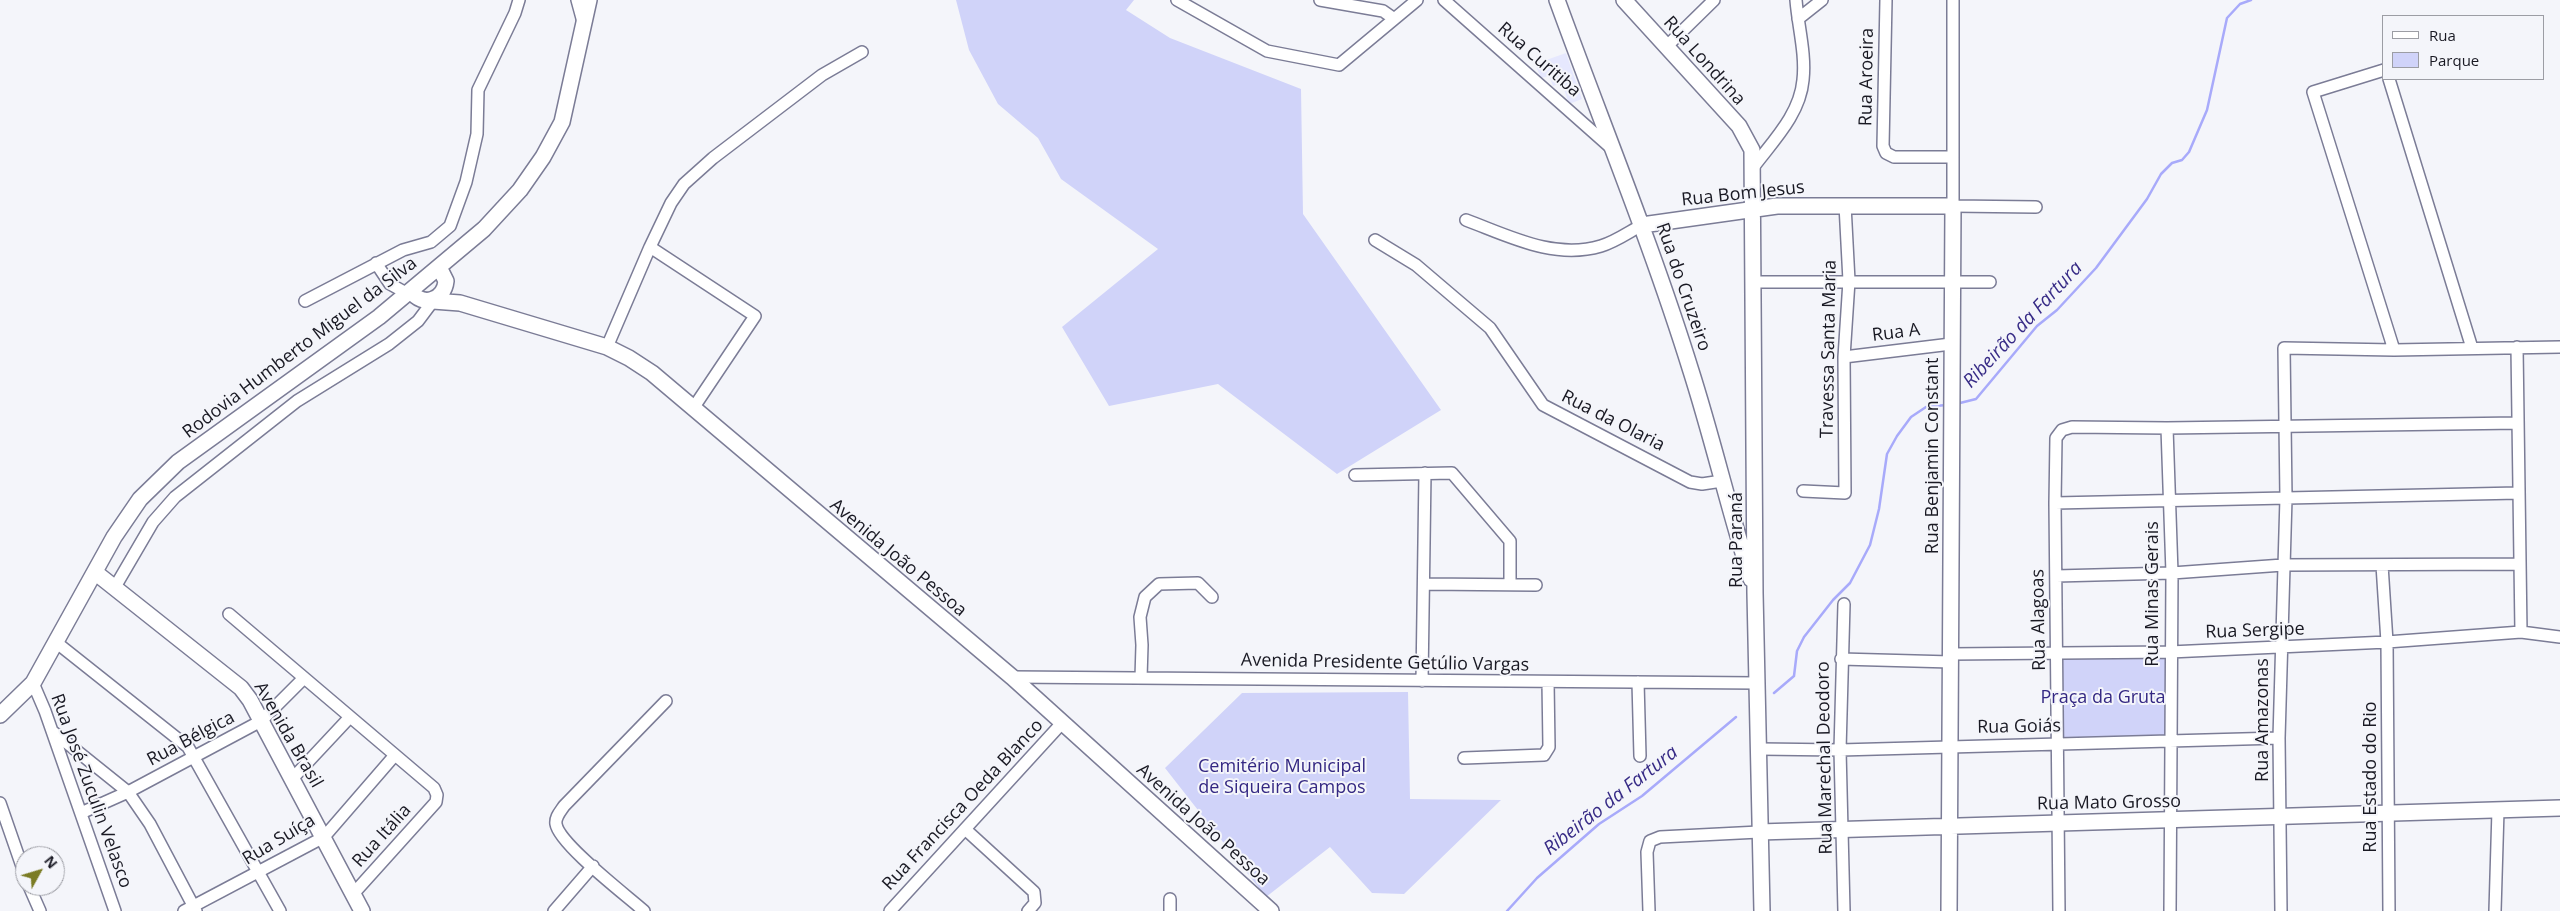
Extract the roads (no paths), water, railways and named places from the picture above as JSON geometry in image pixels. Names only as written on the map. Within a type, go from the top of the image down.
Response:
[{"type":"street","points":[[305,301],[403,250],[431,242],[450,226],[466,182],[477,134],[478,90],[515,13],[519,0]]},
{"type":"street","points":[[577,0],[583,22]]},
{"type":"street","name":"Rodovia Humberto Miguel da Silva","points":[[0,716],[33,684],[96,573],[114,537],[140,499],[178,462],[379,317],[410,292],[443,274],[514,197],[543,157],[562,122],[578,58],[583,22],[590,0]]},
{"type":"street","points":[[1177,0],[1267,51],[1339,65],[1393,18],[1417,0]]},
{"type":"street","points":[[1320,0],[1383,11],[1393,18]]},
{"type":"street","name":"Rua Curitiba","points":[[1444,0],[1610,147]]},
{"type":"street","name":"Rua do Cruzeiro","points":[[1557,0],[1610,147],[1642,225],[1691,372],[1729,511],[1755,593]]},
{"type":"street","name":"Rua Londrina","points":[[1624,0],[1739,126],[1752,150]]},
{"type":"street","points":[[1666,46],[1714,0]]},
{"type":"street","points":[[1752,169],[1790,117],[1798,102],[1803,81],[1803,55],[1796,0]]},
{"type":"street","points":[[1798,19],[1822,0]]},
{"type":"street","name":"Rua Aroeira","points":[[1886,0],[1883,146],[1886,153],[1894,157],[1953,158]]},
{"type":"street","name":"Rua Benjamin Constant","points":[[1949,911],[1953,412],[1951,344],[1953,282],[1953,0]]},
{"type":"street","points":[[607,347],[650,247],[672,203],[684,184],[713,158],[822,75],[862,52]]},
{"type":"street","points":[[2382,71],[2313,92],[2394,350],[2560,347]]},
{"type":"street","points":[[2389,80],[2472,348]]},
{"type":"street","name":"Rua Paraná","points":[[1752,150],[1755,593],[1760,749],[1759,832],[1762,911]]},
{"type":"street","name":"Travessa Santa Maria","points":[[1803,491],[1846,493],[1844,357],[1849,280],[1845,205]]},
{"type":"street","name":"Rua Bom Jesus","points":[[1466,220],[1543,248],[1575,252],[1602,246],[1642,225],[1777,206],[2036,207]]},
{"type":"street","name":"Rua da Olaria","points":[[1375,240],[1416,265],[1490,328],[1543,405],[1690,482],[1702,484],[1722,481]]},
{"type":"street","points":[[650,247],[755,316],[694,407]]},
{"type":"street","name":"Avenida João Pessoa","points":[[376,263],[390,284],[410,292],[419,299],[460,302],[607,347],[652,373],[1012,677],[1271,911]]},
{"type":"street","points":[[115,587],[153,522],[175,497],[297,401],[418,321],[432,301],[443,293],[443,274]]},
{"type":"street","points":[[443,274],[460,302]]},
{"type":"street","points":[[1753,282],[1849,280],[1990,282]]},
{"type":"street","name":"Rua A","points":[[1844,357],[1951,344]]},
{"type":"street","points":[[2518,347],[2518,493],[2521,632]]},
{"type":"street","name":"Rua Amazonas","points":[[2281,911],[2279,738],[2286,498],[2284,348],[2394,350]]},
{"type":"street","points":[[2167,428],[2518,423]]},
{"type":"street","name":"Rua Alagoas","points":[[2058,911],[2056,438],[2062,430],[2072,427],[2167,428]]},
{"type":"street","name":"Rua Minas Gerais","points":[[2167,428],[2172,573],[2170,652],[2170,911]]},
{"type":"street","points":[[1355,475],[1425,472],[1452,473],[1510,541],[1510,584]]},
{"type":"street","points":[[1422,681],[1425,472]]},
{"type":"street","points":[[2055,503],[2518,493]]},
{"type":"street","points":[[1729,511],[1755,505]]},
{"type":"street","points":[[2056,576],[2172,573],[2283,565],[2520,564]]},
{"type":"street","name":"Rua Estado do Rio","points":[[2382,565],[2387,642],[2390,813],[2389,911]]},
{"type":"street","name":"Avenida Brasil","points":[[96,573],[233,680],[250,700],[362,911]]},
{"type":"street","points":[[1140,678],[1142,645],[1140,617],[1145,597],[1159,584],[1198,584],[1212,597]]},
{"type":"street","points":[[1424,584],[1536,585]]},
{"type":"street","name":"Rua Marechal Deodoro","points":[[1844,604],[1840,750],[1844,911]]},
{"type":"street","points":[[229,614],[395,755]]},
{"type":"street","name":"Rua Sergipe","points":[[1841,659],[1951,658],[2057,653],[2170,652],[2281,648],[2521,632],[2560,637]]},
{"type":"street","points":[[57,643],[182,741],[194,757],[280,911]]},
{"type":"street","name":"Avenida Presidente Getúlio Vargas","points":[[1012,677],[1757,683]]},
{"type":"street","name":"Rua Bélgica","points":[[81,813],[128,792],[261,721],[304,678]]},
{"type":"street","points":[[1464,758],[1544,755],[1549,748],[1548,682]]},
{"type":"street","points":[[1638,682],[1640,756]]},
{"type":"street","name":"Rua José Zuculin Velasco","points":[[33,684],[115,911]]},
{"type":"street","points":[[644,911],[580,856],[561,835],[556,824],[557,817],[564,806],[666,701]]},
{"type":"street","points":[[292,778],[350,717]]},
{"type":"street","name":"Rua Francisca Oeda Blanco","points":[[890,911],[1062,723]]},
{"type":"street","points":[[51,730],[128,792],[150,824],[191,910]]},
{"type":"street","name":"Rua Goiás","points":[[1760,749],[1840,750],[2279,738]]},
{"type":"street","name":"Rua Itália","points":[[354,893],[436,802],[437,795],[434,788],[395,755]]},
{"type":"street","name":"Rua Suíça","points":[[191,910],[324,837],[395,755]]},
{"type":"street","points":[[0,803],[15,846]]},
{"type":"street","name":"Rua Mato Grosso","points":[[1649,911],[1647,852],[1650,842],[1660,837],[1843,828],[2169,821],[2560,808]]},
{"type":"street","points":[[2495,911],[2498,810]]},
{"type":"street","points":[[965,829],[1034,892],[1032,907]]},
{"type":"street","points":[[554,911],[593,866]]},
{"type":"street","points":[[34,896],[40,911]]},
{"type":"street","points":[[1170,899],[1170,911]]},
{"type":"waterway","name":"Ribeirão da Fartura","points":[[1956,404],[1976,399],[2037,326],[2057,310],[2096,268],[2147,199],[2161,174],[2172,163],[2182,160],[2189,152],[2207,110],[2227,18],[2240,4],[2251,0]]},
{"type":"waterway","name":"Ribeirão da Fartura","points":[[1774,693],[1794,676],[1797,651],[1804,637],[1833,600],[1850,583],[1870,545],[1879,509],[1887,454],[1897,436],[1911,417],[1926,407],[1946,405]]},
{"type":"waterway","name":"Ribeirão da Fartura","points":[[1507,911],[1537,878],[1599,824],[1642,796],[1736,717]]},
{"type":"park label","name":"Praça da Gruta","points":[[2103,698]]},
{"type":"park label","name":"Cemitério Municipal de Siqueira Campos","points":[[1282,778]]}]
